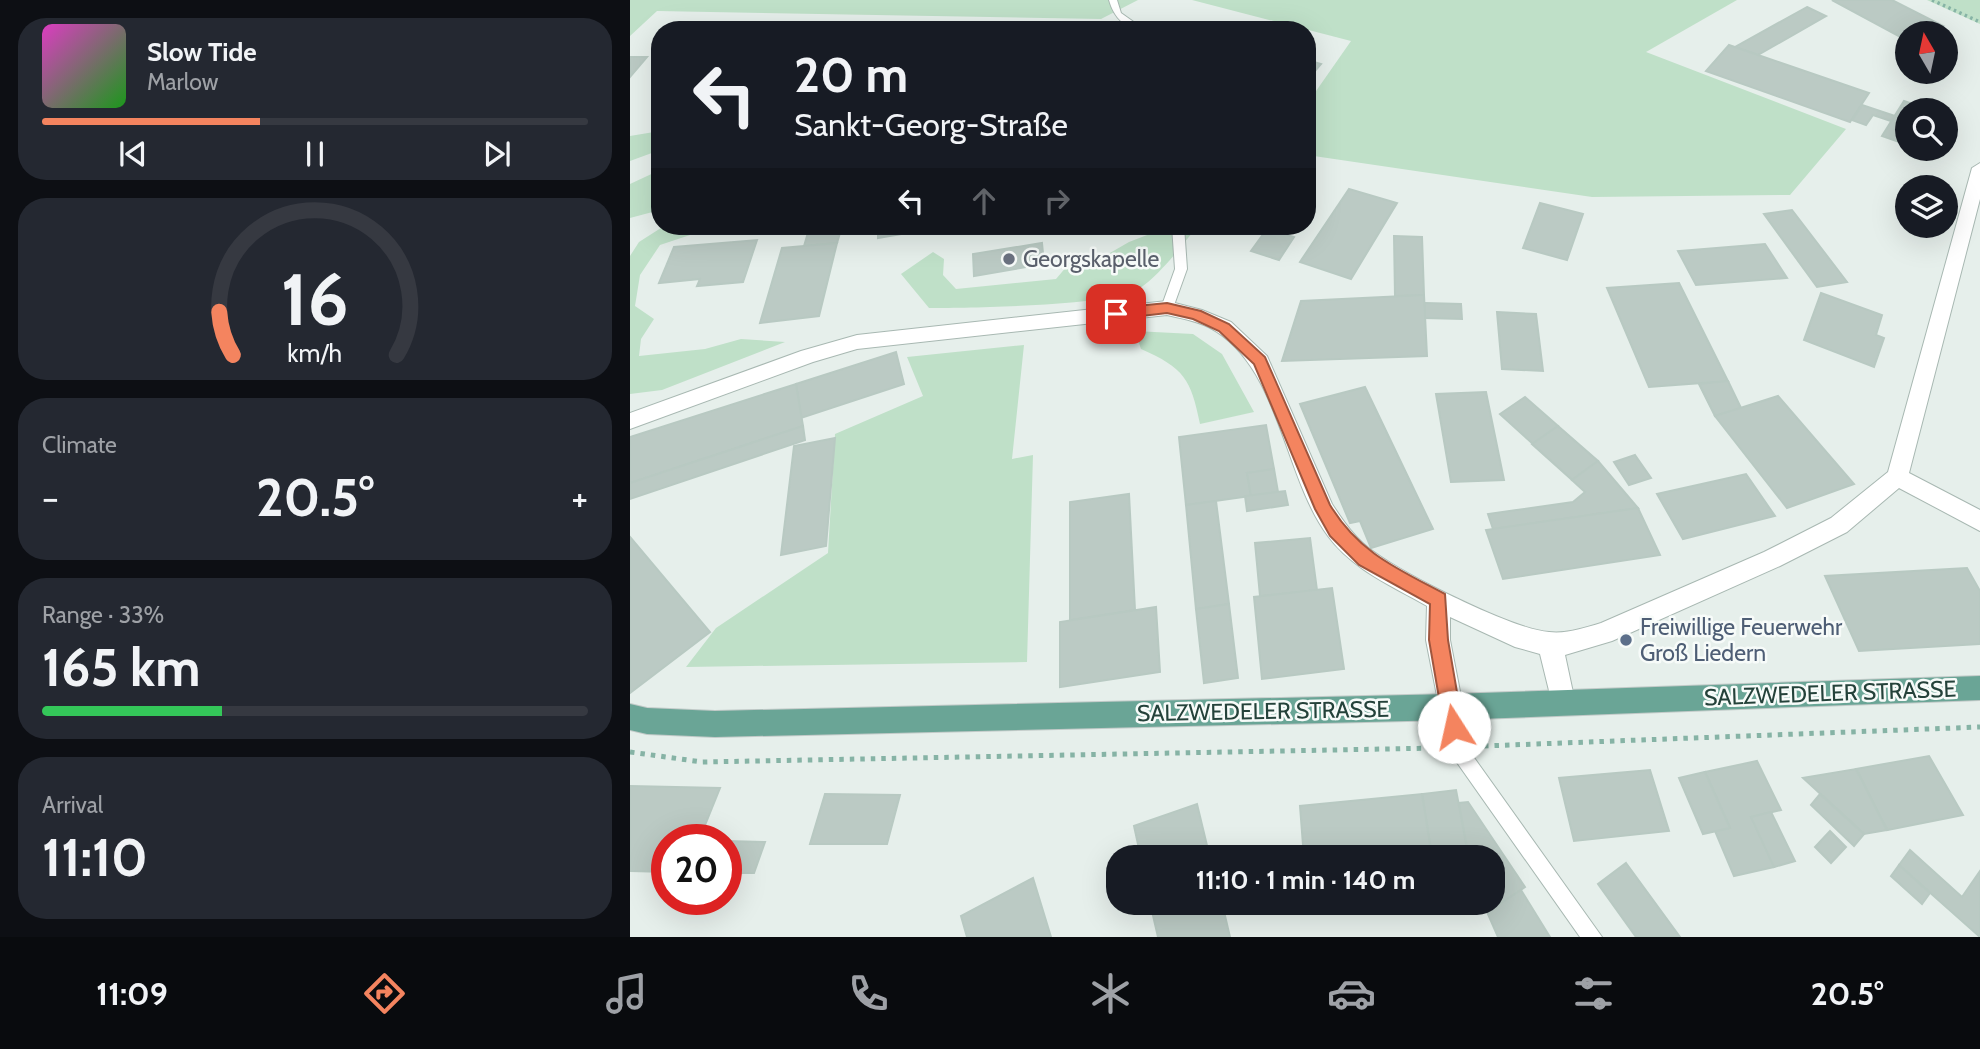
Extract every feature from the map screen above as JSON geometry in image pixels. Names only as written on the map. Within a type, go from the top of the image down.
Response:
[{"type":"main road","name":"SALZWEDELER STRASSE","points":[[630,717],[647,721],[715,724],[1450,707],[1980,688]]},
{"type":"street","points":[[630,421],[808,356],[857,342],[1167,308],[1196,315],[1224,327],[1260,361],[1323,509],[1336,530],[1365,559],[1439,600],[1523,639],[1549,644],[1573,643],[1604,633],[1772,559],[1839,525],[1897,477],[1980,168]]},
{"type":"street","points":[[1897,477],[1980,521]]},
{"type":"street","points":[[1439,600],[1438,640],[1450,707]]},
{"type":"street","points":[[1549,644],[1563,702]]},
{"type":"lane","points":[[1113,0],[1117,14],[1128,21]]},
{"type":"lane","points":[[1167,308],[1181,269],[1179,235]]},
{"type":"lane","points":[[1450,707],[1457,748],[1592,937]]},
{"type":"path","points":[[1932,0],[1980,22]]},
{"type":"path","points":[[630,752],[702,762],[1457,748],[1980,727]]},
{"type":"green space","points":[[630,0],[1138,0],[1101,19],[657,11],[630,36]]},
{"type":"green space","points":[[1192,0],[1737,0],[1646,52],[1846,129],[1790,195],[1592,197],[1316,156],[1316,91],[1351,41],[1316,32],[1316,21],[1273,21]]},
{"type":"green space","points":[[1927,0],[1980,0],[1980,24]]},
{"type":"green space","points":[[651,132],[651,153],[630,161],[630,136]]},
{"type":"green space","points":[[651,174],[651,212],[630,218],[630,184]]},
{"type":"green space","points":[[651,234],[690,235],[660,245],[640,275],[635,306],[654,319],[641,339],[639,356],[705,349],[741,339],[785,342],[662,390],[630,394],[630,256],[639,242]]},
{"type":"green space","points":[[1147,235],[1190,235],[1163,268],[1139,289],[1125,295],[1102,299],[1039,305],[929,308],[901,274],[933,252],[944,259],[943,275],[956,289],[1056,279],[1073,259],[1096,261]]},
{"type":"green space","points":[[1135,331],[1193,334],[1222,354],[1254,412],[1200,424],[1193,396],[1183,377],[1167,362],[1141,349]]},
{"type":"green space","points":[[1024,345],[1012,459],[1033,455],[1027,662],[686,667],[716,628],[828,553],[835,434],[923,396],[907,357]]},
{"type":"building","points":[[1832,0],[1892,0],[1933,21],[1895,21],[1895,34]]},
{"type":"building","points":[[1807,7],[1826,16],[1758,55],[1735,47]]},
{"type":"building","points":[[1729,45],[1869,93],[1850,122],[1706,71]]},
{"type":"building","points":[[630,57],[647,57],[630,77]]},
{"type":"building","points":[[1862,105],[1895,116],[1891,121],[1873,115],[1866,125],[1852,120]]},
{"type":"building","points":[[1895,115],[1895,140],[1882,136]]},
{"type":"building","points":[[1349,189],[1397,203],[1351,279],[1300,262]]},
{"type":"building","points":[[1540,203],[1583,214],[1567,260],[1523,248]]},
{"type":"building","points":[[1792,210],[1847,282],[1817,287],[1764,214]]},
{"type":"building","points":[[807,235],[839,235],[837,243],[804,246]]},
{"type":"building","points":[[1263,235],[1294,237],[1279,260],[1251,251]]},
{"type":"building","points":[[1394,236],[1422,237],[1424,295],[1395,296]]},
{"type":"building","points":[[757,240],[743,282],[697,286],[700,279],[659,283],[674,247]]},
{"type":"building","points":[[837,243],[819,316],[760,323],[782,248]]},
{"type":"building","name":"Georgskapelle","points":[[1042,243],[1044,264],[974,276],[973,254]]},
{"type":"building","points":[[1765,244],[1787,278],[1696,285],[1678,251]]},
{"type":"building","points":[[1679,283],[1728,381],[1649,387],[1607,288]]},
{"type":"building","points":[[1821,293],[1882,315],[1876,335],[1884,338],[1874,367],[1804,340]]},
{"type":"building","points":[[1424,295],[1427,356],[1282,361],[1301,301]]},
{"type":"building","points":[[1425,303],[1461,304],[1462,319],[1425,318]]},
{"type":"building","points":[[1497,312],[1536,314],[1543,371],[1502,369]]},
{"type":"building","points":[[896,352],[904,384],[801,418],[796,384]]},
{"type":"building","points":[[1728,381],[1741,408],[1715,416],[1699,384]]},
{"type":"building","points":[[796,384],[803,426],[630,483],[630,437]]},
{"type":"building","points":[[1365,387],[1433,529],[1371,548],[1360,521],[1350,523],[1300,404]]},
{"type":"building","points":[[1486,392],[1504,480],[1451,482],[1436,394]]},
{"type":"building","points":[[1778,396],[1854,484],[1787,508],[1715,416]]},
{"type":"building","points":[[1525,397],[1558,426],[1533,444],[1500,414]]},
{"type":"building","points":[[1266,425],[1274,469],[1247,473],[1251,496],[1186,505],[1179,437]]},
{"type":"building","points":[[803,426],[805,440],[630,499],[630,483]]},
{"type":"building","points":[[1558,426],[1598,461],[1572,480],[1532,444]]},
{"type":"building","points":[[835,438],[826,546],[781,555],[794,446]]},
{"type":"building","points":[[1635,455],[1651,478],[1629,485],[1614,462]]},
{"type":"building","points":[[1598,461],[1638,508],[1493,529],[1488,514],[1573,502],[1585,492],[1572,480]]},
{"type":"building","points":[[1274,469],[1278,492],[1251,496],[1247,473]]},
{"type":"building","points":[[1746,474],[1775,516],[1683,539],[1657,494]]},
{"type":"building","points":[[1285,491],[1288,505],[1247,511],[1245,496]]},
{"type":"building","points":[[1129,494],[1135,610],[1070,620],[1070,502]]},
{"type":"building","points":[[1216,501],[1229,604],[1196,609],[1186,505]]},
{"type":"building","points":[[1638,508],[1660,555],[1503,579],[1486,530]]},
{"type":"building","points":[[630,537],[710,632],[630,693]]},
{"type":"building","points":[[1310,538],[1317,590],[1260,596],[1255,543]]},
{"type":"building","points":[[1967,568],[1980,591],[1980,644],[1859,651],[1825,576]]},
{"type":"building","points":[[1332,588],[1344,669],[1262,679],[1254,597]]},
{"type":"building","points":[[1229,604],[1238,678],[1204,683],[1196,609]]},
{"type":"building","points":[[1156,607],[1160,672],[1060,687],[1060,622]]},
{"type":"building","points":[[1929,756],[1963,815],[1887,830],[1856,769]]},
{"type":"building","points":[[1757,761],[1781,810],[1751,817],[1774,867],[1734,876],[1715,831],[1730,828],[1705,772]]},
{"type":"building","points":[[1856,769],[1887,830],[1864,834],[1803,778]]},
{"type":"building","points":[[1650,770],[1669,831],[1574,841],[1559,778]]},
{"type":"building","points":[[1705,772],[1730,828],[1703,834],[1679,778]]},
{"type":"building","points":[[630,786],[720,788],[705,824],[651,824],[651,872],[630,871]]},
{"type":"building","points":[[1456,790],[1466,845],[1430,845],[1422,794]]},
{"type":"building","points":[[825,794],[900,795],[887,844],[810,844]]},
{"type":"building","points":[[1422,794],[1430,845],[1303,845],[1300,806]]},
{"type":"building","points":[[1820,794],[1864,834],[1854,846],[1811,805]]},
{"type":"building","points":[[1468,802],[1497,845],[1467,845],[1459,803]]},
{"type":"building","points":[[1197,804],[1207,845],[1138,845],[1134,826]]},
{"type":"building","points":[[1771,812],[1795,861],[1774,867],[1751,817]]},
{"type":"building","points":[[1830,831],[1846,847],[1831,863],[1815,847]]},
{"type":"building","points":[[742,841],[765,842],[754,873],[742,873]]},
{"type":"building","points":[[1910,850],[1962,897],[1980,871],[1980,937],[1899,865]]},
{"type":"building","points":[[1505,857],[1525,887],[1505,901]]},
{"type":"building","points":[[1626,863],[1680,937],[1636,937],[1598,884]]},
{"type":"building","points":[[1899,865],[1930,893],[1922,904],[1891,876]]},
{"type":"building","points":[[1033,878],[1051,937],[967,937],[961,916]]},
{"type":"building","points":[[1521,890],[1550,937],[1498,937],[1488,915],[1505,915],[1505,900]]},
{"type":"building","points":[[1153,915],[1225,915],[1230,937],[1158,937]]},
{"type":"place","name":"Georgskapelle","points":[[1009,259]]},
{"type":"place","name":"Freiwillige Feuerwehr Groß Liedern","points":[[1626,640]]},
{"type":"route","points":[[1116,314],[1167,308],[1196,315],[1224,327],[1260,361],[1323,509],[1336,530],[1365,559],[1439,600],[1438,640],[1454,727]]}]
